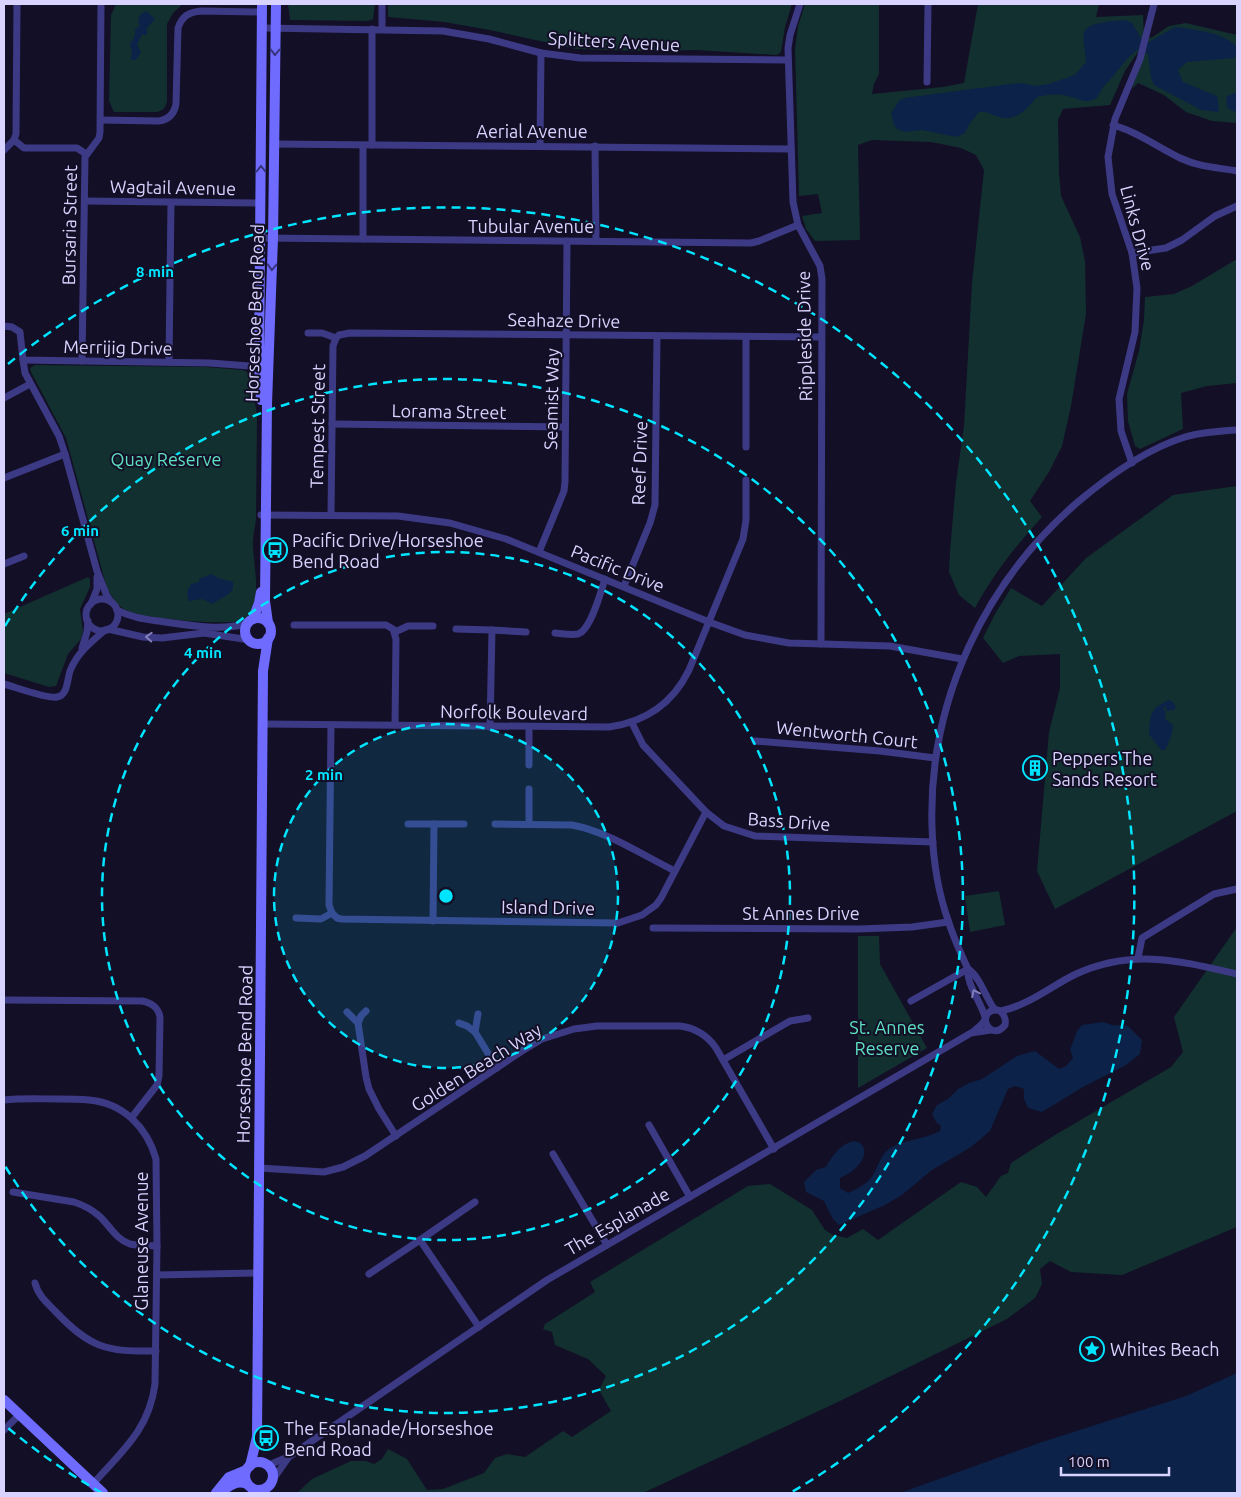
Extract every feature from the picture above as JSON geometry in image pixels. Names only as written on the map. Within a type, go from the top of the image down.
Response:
[{"type":"street","points":[[4,150],[14,140],[16,134],[17,4]]},
{"type":"street","name":"Bursaria Street","points":[[82,361],[86,154],[99,138],[101,120],[101,4]]},
{"type":"street","name":"Horseshoe Bend Road","points":[[268,623],[265,601],[262,418],[273,238],[276,4]]},
{"type":"street","points":[[382,4],[382,29]]},
{"type":"street","name":"Rippleside Drive","points":[[800,4],[790,35],[788,60],[793,202],[798,225],[820,266],[822,279],[821,644]]},
{"type":"street","points":[[927,82],[928,4]]},
{"type":"street","name":"Links Drive","points":[[1132,463],[1123,439],[1118,406],[1120,389],[1132,345],[1136,318],[1137,288],[1132,253],[1117,211],[1109,175],[1108,157],[1113,124],[1140,59],[1154,4]]},
{"type":"street","points":[[101,120],[158,121],[165,120],[171,116],[175,111],[176,104],[178,28],[180,21],[186,15],[201,11],[262,8]]},
{"type":"street","name":"Horseshoe Bend Road","points":[[262,8],[261,238],[264,367]]},
{"type":"street","name":"Splitters Avenue","points":[[262,28],[444,31],[460,33],[541,53],[580,58],[788,60]]},
{"type":"street","points":[[372,29],[372,145]]},
{"type":"street","points":[[540,146],[541,53]]},
{"type":"street","points":[[1113,124],[1133,131],[1189,162],[1208,168],[1237,171]]},
{"type":"street","points":[[14,140],[24,148],[77,148],[86,154]]},
{"type":"street","name":"Aerial Avenue","points":[[274,144],[791,149]]},
{"type":"street","points":[[363,239],[364,145]]},
{"type":"street","points":[[596,146],[596,241]]},
{"type":"street","name":"Wagtail Avenue","points":[[85,201],[261,203]]},
{"type":"street","points":[[168,362],[171,203]]},
{"type":"street","points":[[1132,253],[1166,248],[1182,240],[1215,216],[1237,206]]},
{"type":"street","name":"Tubular Avenue","points":[[261,238],[751,243],[798,225]]},
{"type":"street","name":"Seamist Way","points":[[539,552],[564,491],[567,241]]},
{"type":"street","points":[[4,326],[12,327],[20,332],[24,370],[59,436],[97,571],[107,596],[117,610],[118,615],[115,624],[92,641],[80,653]]},
{"type":"street","name":"Seahaze Drive","points":[[308,333],[322,333],[336,338],[339,334],[350,333],[822,338]]},
{"type":"street","name":"Reef Drive","points":[[624,586],[650,523],[655,505],[657,336]]},
{"type":"street","points":[[746,336],[746,448]]},
{"type":"street","name":"Tempest Street","points":[[331,514],[333,346],[336,338]]},
{"type":"street","name":"Merrijig Drive","points":[[22,360],[168,362],[264,367]]},
{"type":"street","points":[[4,398],[30,384]]},
{"type":"street","name":"Lorama Street","points":[[332,424],[565,427]]},
{"type":"street","points":[[1006,1022],[1005,1015],[988,1001],[974,973],[968,968],[948,922],[940,889],[933,842],[932,813],[935,758],[945,711],[962,659],[994,598],[1039,539],[1087,494],[1132,463],[1166,444],[1186,436],[1237,430]]},
{"type":"street","points":[[4,478],[65,454]]},
{"type":"street","name":"Norfolk Boulevard","points":[[263,724],[609,727],[632,723],[655,711],[679,689],[689,670],[745,529],[746,480]]},
{"type":"street","name":"Horseshoe Bend Road","points":[[250,622],[259,603],[264,515]]},
{"type":"street","name":"Pacific Drive","points":[[264,515],[398,516],[450,523],[486,532],[624,586],[709,622],[766,640],[789,643],[890,646],[962,659]]},
{"type":"street","points":[[4,564],[24,556]]},
{"type":"street","points":[[4,684],[48,697],[57,697],[65,692],[70,672],[86,638],[87,612],[97,589],[97,571]]},
{"type":"street","points":[[555,633],[580,634],[585,630],[605,579]]},
{"type":"street","points":[[91,604],[103,599],[111,602]]},
{"type":"street","points":[[88,621],[93,628],[143,637],[162,638],[204,633],[262,643],[268,638],[271,630],[268,623],[263,619],[222,628],[136,618],[117,610]]},
{"type":"street","points":[[250,622],[246,633],[250,641]]},
{"type":"street","points":[[294,624],[386,625],[395,632],[395,725]]},
{"type":"street","points":[[395,632],[408,626],[433,626]]},
{"type":"street","points":[[456,628],[526,632]]},
{"type":"street","points":[[490,727],[492,630]]},
{"type":"street","name":"Horseshoe Bend Road","points":[[248,1468],[253,1457],[256,1437],[263,671],[268,638]]},
{"type":"street","name":"Horseshoe Bend Road","points":[[250,641],[259,656],[263,671]]},
{"type":"street","name":"Bass Drive","points":[[632,723],[635,733],[643,745],[706,812],[724,826],[754,836],[933,842]]},
{"type":"street","points":[[331,725],[329,905],[332,913]]},
{"type":"street","points":[[529,727],[529,765]]},
{"type":"street","name":"Wentworth Court","points":[[755,741],[872,750],[935,758]]},
{"type":"street","points":[[529,789],[529,824]]},
{"type":"street","name":"Island Drive","points":[[296,918],[321,919],[332,913],[337,918],[342,919],[626,922],[642,915],[656,905],[706,812]]},
{"type":"street","points":[[408,824],[464,824]]},
{"type":"street","points":[[433,921],[434,824]]},
{"type":"street","points":[[495,824],[572,825],[591,830],[675,871]]},
{"type":"street","points":[[1138,958],[1142,938],[1214,894],[1237,889]]},
{"type":"street","name":"St Annes Drive","points":[[653,928],[858,929],[912,927],[948,922]]},
{"type":"street","name":"The Esplanade","points":[[973,1032],[1000,1030],[1011,1014],[1022,1004],[1075,975],[1114,961],[1138,958],[1163,959],[1237,974]]},
{"type":"street","points":[[910,1001],[968,968]]},
{"type":"street","points":[[968,968],[967,976],[982,1007],[985,1023],[990,1030]]},
{"type":"street","points":[[4,1000],[142,1001],[154,1006],[160,1017],[159,1076],[153,1092],[132,1117]]},
{"type":"street","name":"The Esplanade","points":[[266,1463],[290,1456],[541,1284],[973,1032],[989,1012],[1022,1004]]},
{"type":"street","points":[[366,1011],[358,1023],[366,1078],[378,1108],[396,1136]]},
{"type":"street","points":[[347,1012],[358,1023]]},
{"type":"street","points":[[475,1032],[478,1014]]},
{"type":"street","points":[[723,1060],[790,1021],[808,1018]]},
{"type":"street","points":[[459,1023],[475,1032],[497,1068]]},
{"type":"street","name":"Golden Beach Way","points":[[259,1168],[324,1172],[352,1164],[542,1039],[574,1029],[597,1026],[671,1026],[689,1028],[703,1034],[708,1038],[723,1060],[774,1149]]},
{"type":"street","name":"Glaneuse Avenue","points":[[4,1100],[90,1100],[118,1108],[132,1117],[147,1136],[153,1147],[156,1159],[157,1275],[154,1396],[146,1418],[132,1440],[93,1484]]},
{"type":"street","points":[[649,1125],[690,1197]]},
{"type":"street","points":[[554,1154],[607,1245]]},
{"type":"street","points":[[13,1192],[83,1205],[99,1216],[115,1234],[130,1244],[157,1246]]},
{"type":"street","points":[[368,1274],[475,1202]]},
{"type":"street","points":[[420,1240],[479,1327]]},
{"type":"street","points":[[157,1275],[257,1273]]},
{"type":"street","points":[[35,1283],[38,1293],[67,1325],[98,1345],[114,1350],[156,1351]]},
{"type":"street","points":[[4,1400],[103,1493]]},
{"type":"street","points":[[4,1430],[19,1415]]},
{"type":"street","name":"Horseshoe Bend Road","points":[[256,1437],[266,1463]]},
{"type":"street","name":"The Esplanade","points":[[274,1478],[290,1456]]},
{"type":"street","points":[[266,1463],[272,1468],[274,1478],[272,1484],[264,1490],[254,1490],[243,1482],[236,1482],[216,1493],[229,1477],[248,1468],[266,1463]]},
{"type":"street","points":[[247,1484],[248,1468]]},
{"type":"green space","points":[[116,4],[183,4],[173,13],[167,24],[167,100],[164,108],[157,112],[114,112],[109,101],[111,15]]},
{"type":"green space","points":[[288,4],[375,4],[373,19],[368,21],[290,20]]},
{"type":"green space","points":[[388,4],[792,4],[785,27],[781,52],[777,55],[696,50],[576,49],[444,22],[388,17]]},
{"type":"green space","points":[[805,4],[879,4],[879,74],[872,94],[964,83],[978,4],[1099,4],[1096,17],[1143,15],[1144,35],[1151,38],[1169,26],[1186,23],[1237,35],[1237,123],[1212,121],[1186,112],[1164,95],[1138,83],[1132,89],[1144,53],[1138,52],[1125,71],[1110,105],[1063,109],[1058,120],[1061,196],[1080,237],[1085,261],[1086,314],[1071,406],[1062,446],[1049,472],[1030,501],[1042,517],[1006,560],[975,608],[959,595],[949,572],[956,482],[964,426],[972,283],[984,170],[976,155],[961,148],[931,142],[872,140],[858,145],[860,240],[815,241],[806,229],[802,216],[822,213],[818,194],[799,196],[795,49],[798,26]]},
{"type":"green space","points":[[1237,259],[1237,383],[1207,386],[1181,393],[1183,429],[1140,449],[1135,446],[1128,421],[1127,394],[1139,351],[1144,320],[1145,297],[1174,294],[1192,286]]},
{"type":"green space","name":"Quay Reserve","points":[[35,365],[206,367],[243,370],[251,374],[257,416],[256,519],[253,536],[256,595],[251,612],[245,620],[236,622],[204,622],[166,619],[125,610],[116,602],[106,585],[66,438],[31,372],[30,368]]},
{"type":"green space","points":[[1237,486],[1237,811],[1055,909],[1037,871],[1049,732],[1060,688],[1060,654],[1019,656],[1003,663],[983,638],[1011,588],[1042,606],[1086,558],[1173,495]]},
{"type":"green space","points":[[88,577],[90,579],[90,587],[80,609],[83,631],[81,639],[68,654],[56,686],[49,687],[4,673],[4,614]]},
{"type":"green space","points":[[999,891],[1005,925],[970,932],[965,896]]},
{"type":"green space","points":[[1237,927],[1237,1227],[1122,1275],[1071,1272],[1050,1261],[1040,1269],[1042,1284],[1035,1298],[1007,1319],[840,1401],[643,1493],[297,1493],[312,1479],[351,1461],[366,1461],[374,1464],[382,1459],[388,1449],[407,1459],[427,1490],[443,1489],[484,1473],[495,1458],[507,1454],[525,1457],[563,1431],[572,1437],[611,1411],[599,1390],[606,1376],[588,1359],[555,1345],[552,1332],[543,1329],[545,1324],[595,1292],[590,1282],[748,1186],[770,1184],[812,1210],[825,1230],[833,1235],[847,1238],[863,1229],[878,1240],[961,1182],[977,1187],[986,1197],[1001,1176],[1008,1173],[1011,1163],[1171,1067],[1183,1052],[1174,1017]]},
{"type":"green space","name":"St. Annes Reserve","points":[[858,936],[879,936],[880,964],[927,1048],[858,1088]]},
{"type":"water","points":[[146,11],[155,19],[147,28],[147,35],[142,34],[137,45],[141,52],[136,60],[131,60],[132,51],[130,45],[135,35],[135,30],[140,25],[138,22],[140,15]]},
{"type":"water","points":[[1125,20],[1132,23],[1142,40],[1149,42],[1175,27],[1217,35],[1237,47],[1237,55],[1234,58],[1187,62],[1178,70],[1183,82],[1217,96],[1218,112],[1201,110],[1154,85],[1151,78],[1148,54],[1139,49],[1125,61],[1103,87],[1098,97],[1090,101],[1063,95],[1052,95],[1037,97],[1025,110],[1011,118],[979,112],[965,133],[956,137],[922,130],[905,132],[897,129],[894,125],[891,113],[899,101],[904,98],[1010,84],[1021,83],[1035,86],[1049,84],[1075,75],[1086,62],[1083,40],[1086,29],[1095,24]]},
{"type":"water","points":[[1237,92],[1237,112],[1229,109],[1226,102],[1227,96]]},
{"type":"water","points":[[211,574],[233,582],[233,589],[229,594],[212,604],[202,599],[188,601],[187,592],[191,584],[199,582],[199,579]]},
{"type":"water","points":[[1169,700],[1176,707],[1174,710],[1167,711],[1165,706],[1163,709],[1166,712],[1165,719],[1173,725],[1165,750],[1161,750],[1149,734],[1150,722],[1155,709]]},
{"type":"water","points":[[1103,1022],[1112,1025],[1128,1026],[1142,1040],[1140,1054],[1126,1065],[1083,1087],[1042,1112],[1028,1108],[1024,1099],[1024,1089],[1015,1086],[1008,1089],[990,1131],[971,1147],[932,1170],[902,1195],[885,1205],[839,1225],[833,1219],[824,1201],[806,1192],[804,1182],[816,1170],[826,1167],[837,1151],[847,1143],[856,1142],[862,1145],[864,1151],[862,1160],[854,1169],[840,1178],[840,1188],[848,1193],[865,1184],[871,1178],[882,1156],[892,1147],[940,1131],[941,1126],[936,1122],[932,1114],[937,1105],[948,1099],[958,1089],[982,1079],[1017,1056],[1035,1051],[1059,1069],[1066,1066],[1073,1058],[1070,1050],[1077,1031],[1082,1025]]},
{"type":"water","points":[[1237,1373],[1237,1493],[900,1493],[1042,1442],[1186,1396]]},
{"type":"place","name":"Pacific Drive/Horseshoe Bend Road","points":[[275,550]]},
{"type":"place","name":"Peppers The Sands Resort","points":[[1035,768]]},
{"type":"place","name":"Whites Beach","points":[[1092,1349]]},
{"type":"place","name":"The Esplanade/Horseshoe Bend Road","points":[[266,1438]]}]
